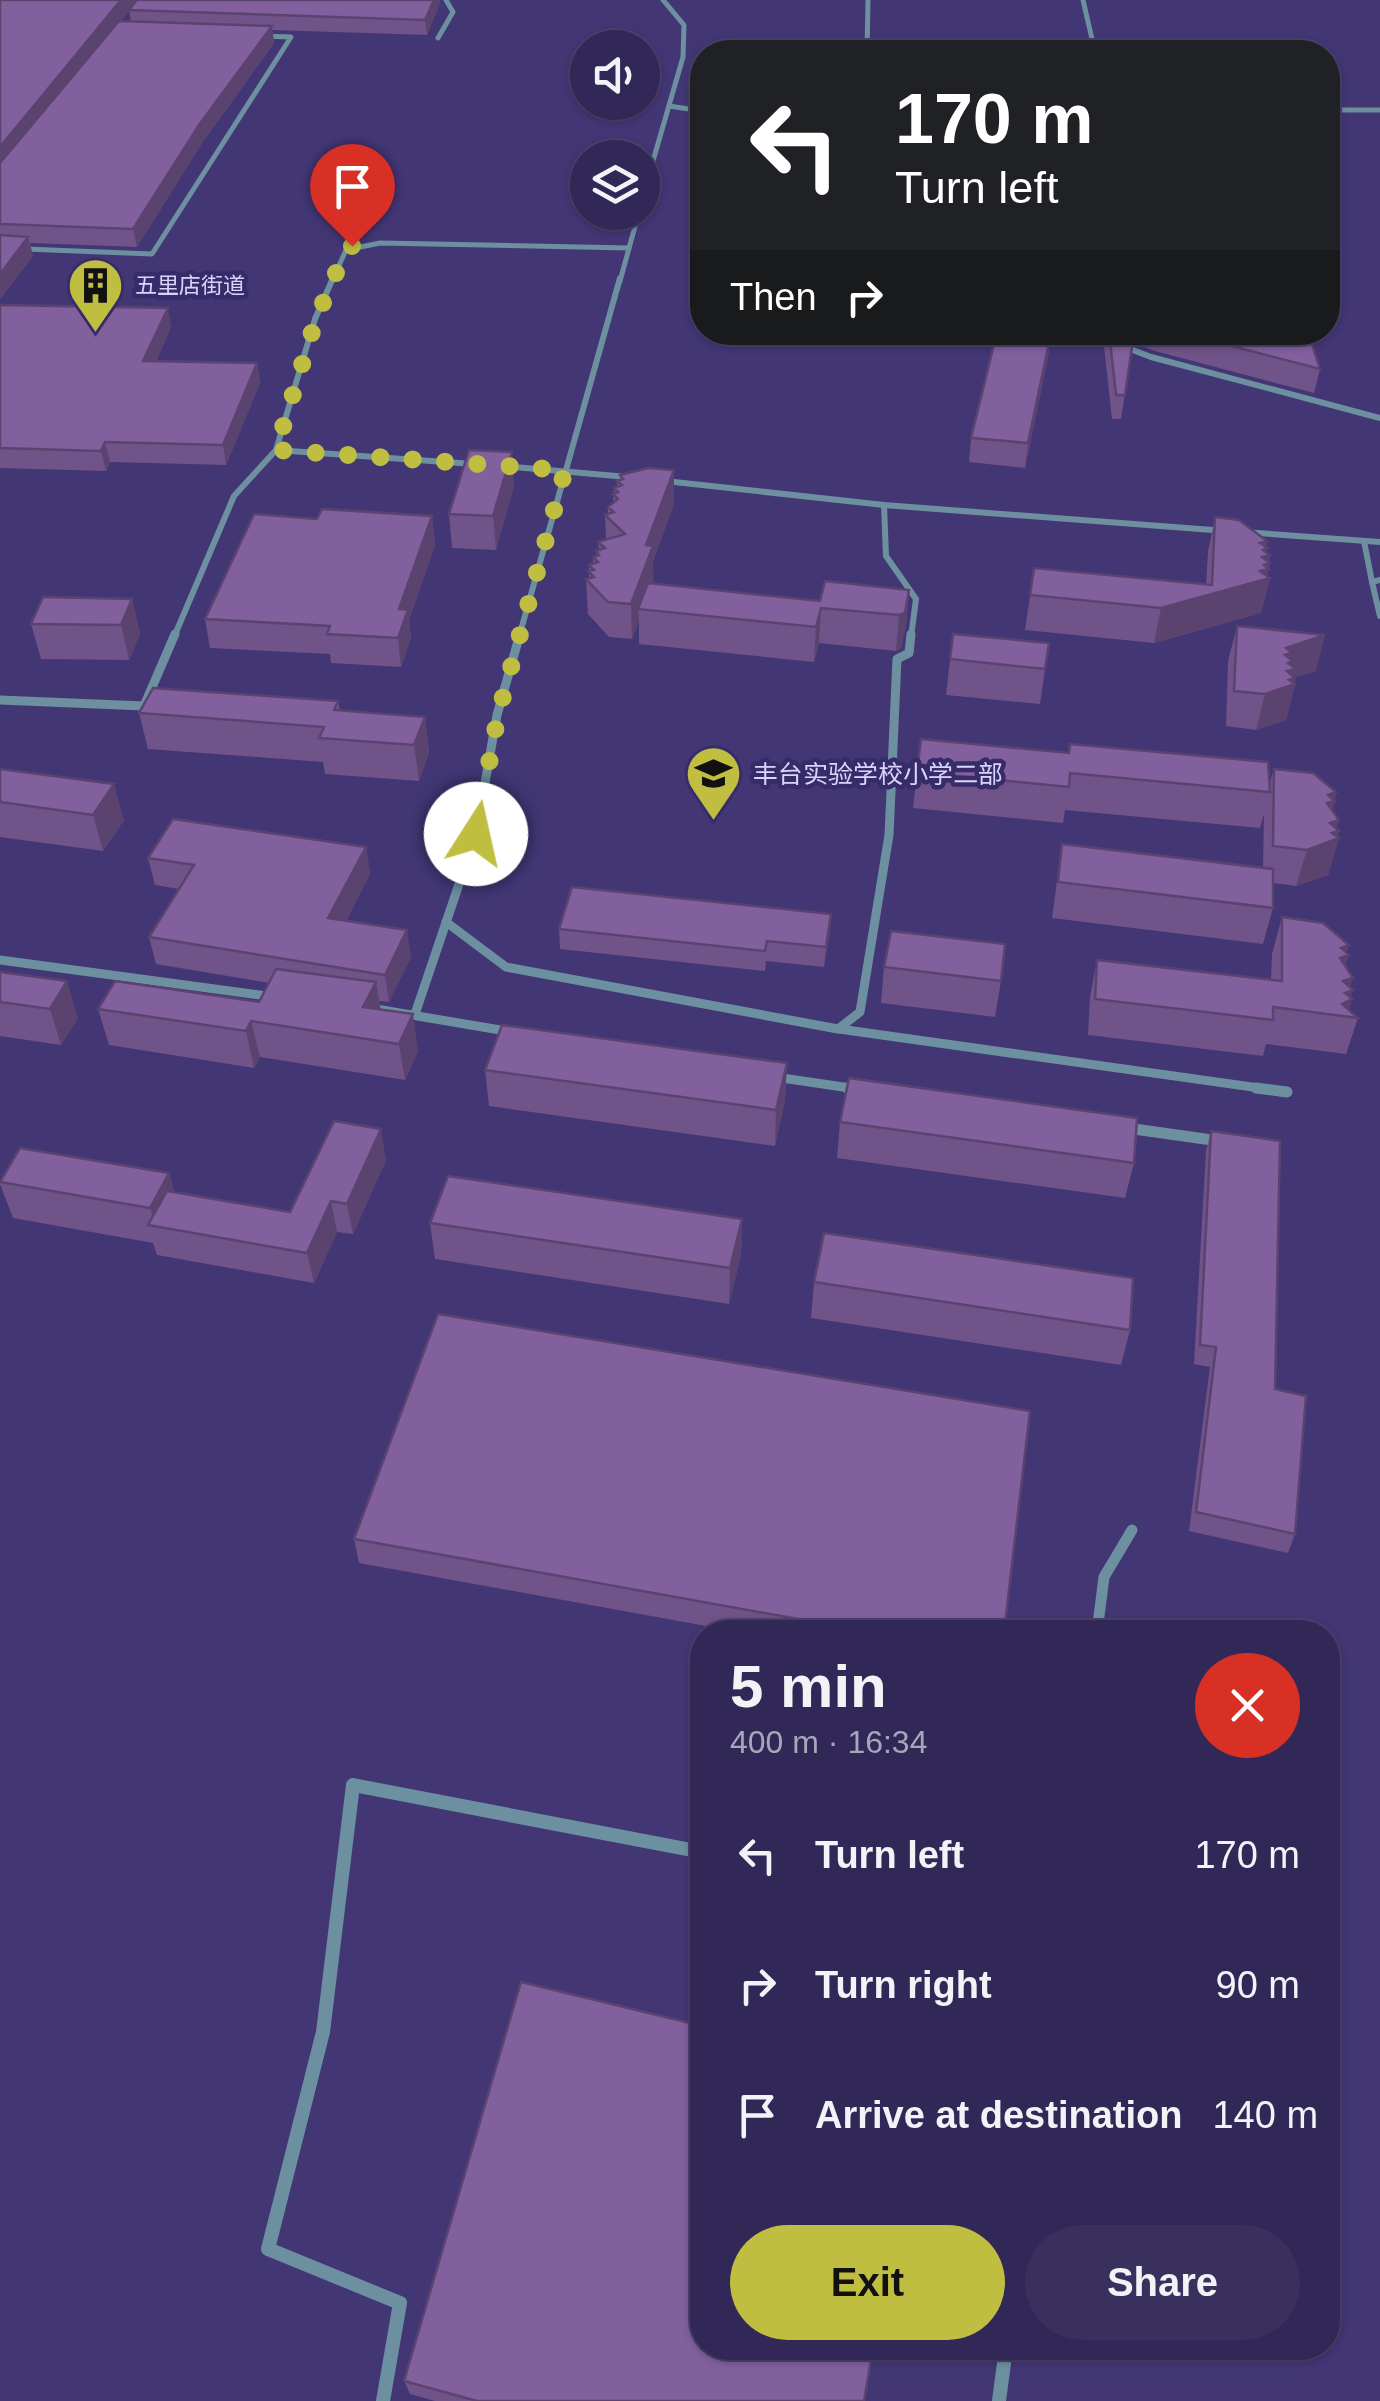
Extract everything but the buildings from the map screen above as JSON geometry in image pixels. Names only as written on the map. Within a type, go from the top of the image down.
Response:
[{"type":"street","points":[[438,38],[454,12],[446,0]]},
{"type":"street","points":[[658,140],[683,57],[684,25],[663,0]]},
{"type":"street","points":[[868,0],[868,40]]},
{"type":"street","points":[[1083,0],[1091,40]]},
{"type":"street","points":[[0,248],[152,254],[291,37],[253,36]]},
{"type":"street","points":[[668,106],[690,109]]},
{"type":"street","points":[[1340,110],[1380,110]]},
{"type":"street","points":[[415,1014],[476,834],[498,715],[634,230]]},
{"type":"street","points":[[0,700],[144,706],[234,496],[276,450],[321,304],[339,262],[352,246],[629,248]]},
{"type":"street","points":[[1120,345],[1151,357],[1380,418]]},
{"type":"street","points":[[276,450],[640,478]]},
{"type":"street","points":[[659,481],[884,505],[1380,542]]},
{"type":"street","points":[[838,1029],[860,1012],[888,835],[896,660],[909,653],[916,599],[886,556],[884,505]]},
{"type":"street","points":[[1364,541],[1376,581],[1380,616]]},
{"type":"street","points":[[446,922],[506,966],[838,1029],[1287,1092]]},
{"type":"street","points":[[0,960],[278,998]]},
{"type":"street","points":[[356,1007],[526,1034]]},
{"type":"street","points":[[771,1076],[867,1090]]},
{"type":"street","points":[[1116,1126],[1231,1143]]},
{"type":"street","points":[[1099,1620],[1104,1577],[1132,1530]]},
{"type":"street","points":[[382,2401],[400,2302],[268,2249],[323,2032],[353,1786],[690,1850]]},
{"type":"street","points":[[999,2401],[1004,2360]]},
{"type":"place","name":"五里店街道","points":[[96,334]]},
{"type":"place","name":"丰台实验学校小学二部","points":[[714,823]]},
{"type":"route","points":[[352,246],[332,274],[276,450],[565,470],[498,715],[476,834]]}]
